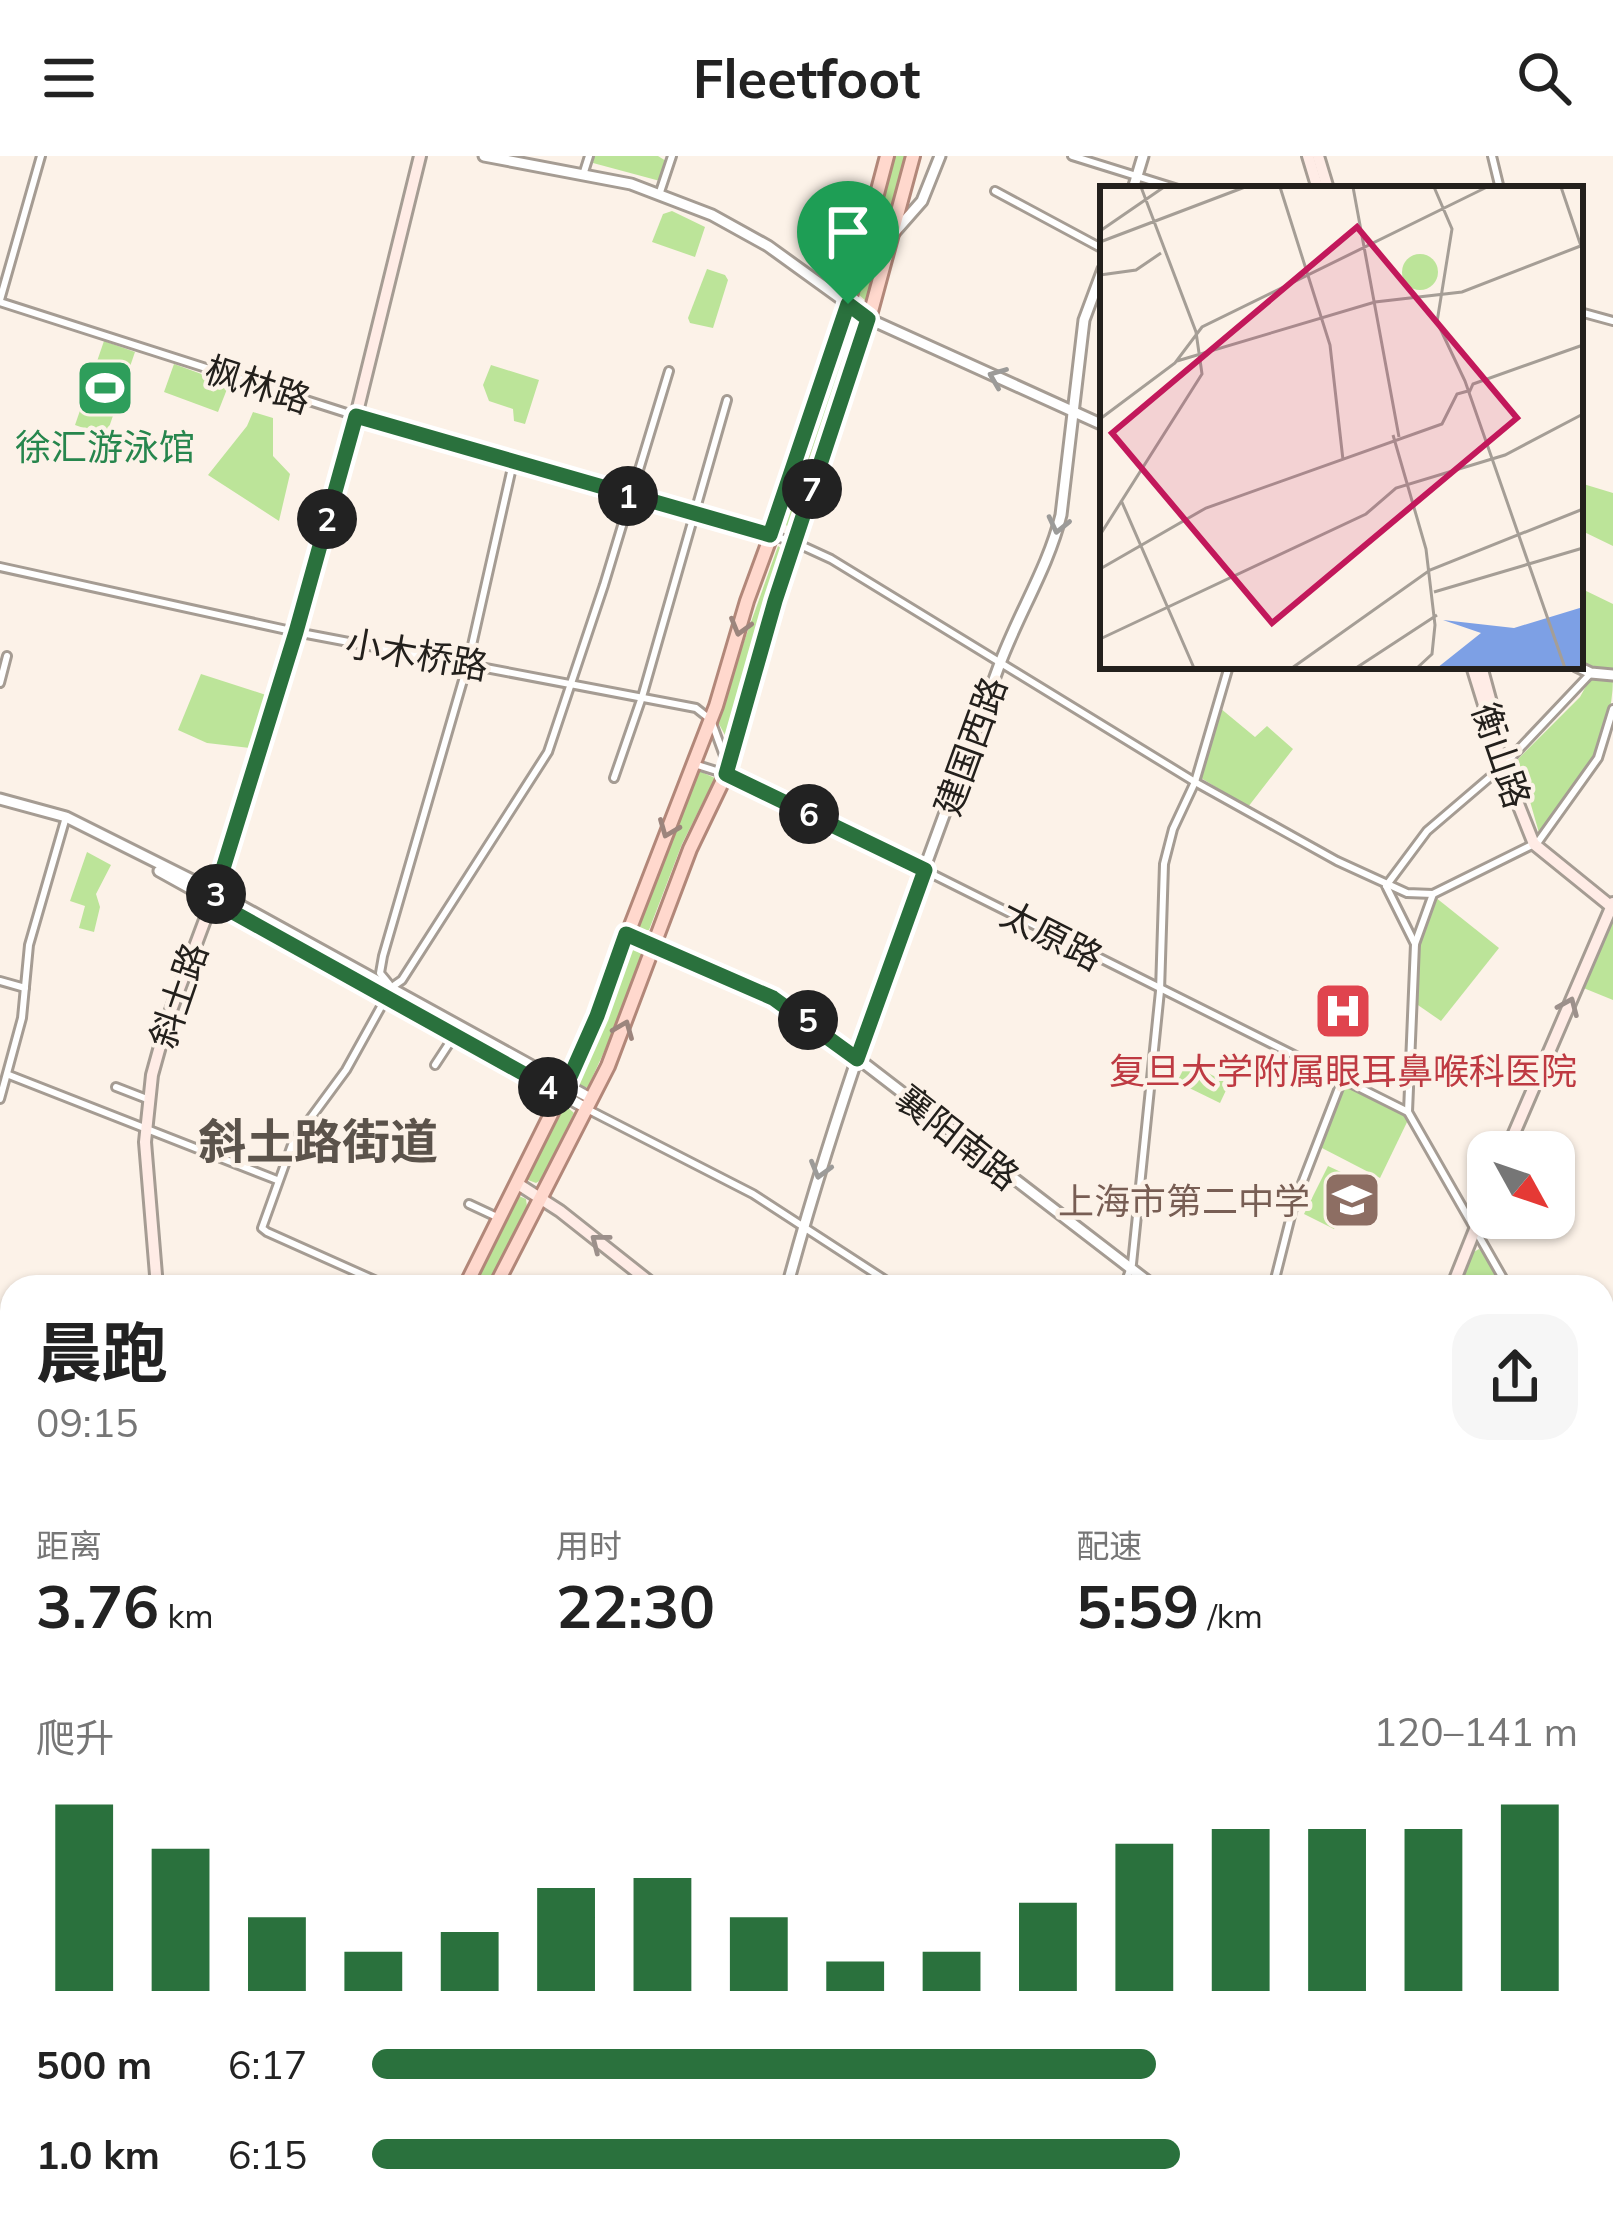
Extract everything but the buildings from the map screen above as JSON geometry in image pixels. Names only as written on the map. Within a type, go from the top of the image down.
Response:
[{"type":"main road","name":"斜土路","points":[[156,1275],[147,1099],[167,1021],[214,896],[296,632],[356,416],[420,156]]},
{"type":"main road","points":[[470,1275],[565,1089],[711,720],[848,304],[887,156]]},
{"type":"main road","points":[[501,1275],[625,1028],[689,849],[727,771],[794,542],[868,319],[913,156]]},
{"type":"main road","points":[[1308,156],[1317,186]]},
{"type":"main road","points":[[1318,156],[1327,186]]},
{"type":"main road","name":"衡山路","points":[[1477,669],[1505,763],[1536,843]]},
{"type":"main road","points":[[1515,1131],[1613,904],[1536,843]]},
{"type":"main road","points":[[518,1184],[640,1275]]},
{"type":"main road","points":[[1456,1275],[1471,1239]]},
{"type":"street","points":[[0,301],[40,156]]},
{"type":"street","points":[[484,156],[631,184],[712,215],[768,246],[868,319],[1100,424]]},
{"type":"street","points":[[583,175],[589,156]]},
{"type":"street","points":[[659,195],[672,156]]},
{"type":"street","points":[[893,234],[922,201],[940,156]]},
{"type":"street","points":[[1072,156],[1169,186]]},
{"type":"street","points":[[1134,186],[1143,156]]},
{"type":"street","points":[[1492,156],[1499,186]]},
{"type":"street","points":[[995,191],[1100,247]]},
{"type":"street","name":"建国西路","points":[[790,1275],[857,1059],[1000,662],[1054,542],[1084,320],[1100,287]]},
{"type":"street","name":"枫林路","points":[[0,301],[513,464],[794,542],[831,559],[1195,782],[1386,886],[1433,894]]},
{"type":"street","points":[[1583,313],[1613,321]]},
{"type":"street","points":[[362,1275],[262,1228],[278,1180],[302,1127],[346,1070],[385,998],[402,980],[548,752],[668,371]]},
{"type":"street","points":[[614,778],[642,697],[727,400]]},
{"type":"street","points":[[392,987],[380,974],[383,956],[468,663],[513,464]]},
{"type":"street","name":"小木桥路","points":[[0,567],[296,632],[696,708],[711,720]]},
{"type":"street","points":[[0,683],[8,656]]},
{"type":"street","points":[[1129,1275],[1160,991],[1164,864],[1173,829],[1195,782],[1227,669]]},
{"type":"street","points":[[1582,669],[1613,675]]},
{"type":"street","points":[[1415,944],[1386,886],[1426,831],[1505,763],[1591,673]]},
{"type":"street","points":[[1467,1214],[1408,1112],[1415,944],[1433,894],[1536,843],[1598,758],[1613,709]]},
{"type":"street","points":[[711,720],[727,771]]},
{"type":"street","name":"太原路","points":[[694,764],[727,771],[1408,1112]]},
{"type":"street","points":[[0,802],[66,820],[392,987],[589,1103],[602,1116],[754,1194],[878,1275]]},
{"type":"street","points":[[0,1099],[26,988],[29,945],[66,820]]},
{"type":"street","points":[[214,896],[454,1036],[565,1089]]},
{"type":"street","name":"襄阳南路","points":[[626,934],[773,998],[1137,1275]]},
{"type":"street","points":[[0,981],[26,988]]},
{"type":"street","points":[[435,1065],[454,1036]]},
{"type":"street","points":[[9,1075],[278,1180]]},
{"type":"street","points":[[1276,1275],[1294,1204],[1343,1079]]},
{"type":"street","points":[[116,1087],[147,1099]]},
{"type":"street","points":[[469,1204],[499,1218]]},
{"type":"street","points":[[1481,1239],[1501,1275]]},
{"type":"green space","points":[[594,156],[658,156],[666,161],[660,181],[593,163]]},
{"type":"green space","points":[[890,156],[906,156],[867,302],[858,294]]},
{"type":"green space","points":[[672,211],[705,227],[695,257],[652,242],[663,214]]},
{"type":"green space","points":[[707,269],[728,280],[713,328],[690,323],[688,318]]},
{"type":"green space","points":[[852,325],[856,331],[789,529],[784,522],[843,330]]},
{"type":"green space","name":"徐汇游泳馆","points":[[104,341],[135,352],[106,436],[75,425]]},
{"type":"green space","points":[[174,364],[229,384],[218,412],[164,392]]},
{"type":"green space","points":[[491,365],[539,380],[525,424],[514,421],[513,409],[489,401],[483,385]]},
{"type":"green space","points":[[253,412],[273,418],[273,456],[290,474],[279,521],[208,475]]},
{"type":"green space","points":[[1583,484],[1613,493],[1613,546],[1583,531]]},
{"type":"green space","points":[[778,546],[784,551],[728,741],[718,722],[719,712]]},
{"type":"green space","points":[[1583,589],[1613,604],[1613,672],[1583,665]]},
{"type":"green space","points":[[201,674],[266,695],[250,748],[207,743],[178,730]]},
{"type":"green space","points":[[1591,677],[1613,678],[1607,722],[1579,781],[1539,833],[1518,759],[1580,697]]},
{"type":"green space","points":[[1220,708],[1255,737],[1267,726],[1293,749],[1248,807],[1201,778]]},
{"type":"green space","points":[[699,771],[715,778],[682,844],[649,930],[639,931],[636,926]]},
{"type":"green space","points":[[87,852],[111,865],[96,894],[100,907],[94,932],[79,928],[85,906],[70,901]]},
{"type":"green space","points":[[1435,897],[1499,948],[1441,1021],[1415,1003],[1419,942]]},
{"type":"green space","points":[[1613,912],[1613,1000],[1581,987]]},
{"type":"green space","points":[[635,947],[642,955],[628,999],[588,1087],[583,1088],[573,1081],[625,953]]},
{"type":"green space","points":[[1187,1062],[1229,1084],[1220,1103],[1177,1082]]},
{"type":"green space","points":[[1345,1082],[1409,1118],[1380,1178],[1320,1147]]},
{"type":"green space","points":[[565,1105],[574,1113],[541,1180],[528,1180],[527,1175]]},
{"type":"green space","points":[[1328,1166],[1358,1180],[1334,1229],[1304,1214]]},
{"type":"green space","points":[[514,1198],[526,1199],[527,1207],[492,1275],[476,1275]]},
{"type":"green space","points":[[1482,1251],[1495,1275],[1463,1275],[1472,1253]]},
{"type":"place","name":"徐汇游泳馆","points":[[105,388]]},
{"type":"place","name":"复旦大学附属眼耳鼻喉科医院","points":[[1343,1011]]},
{"type":"place","name":"上海市第二中学","points":[[1352,1200]]},
{"type":"district","name":"斜土路街道","points":[[318,1141]]},
{"type":"route","points":[[848,304],[868,319],[775,601],[726,774],[925,870],[857,1059],[773,998],[626,934],[562,1095],[213,901],[356,416],[770,535],[848,304]]}]
